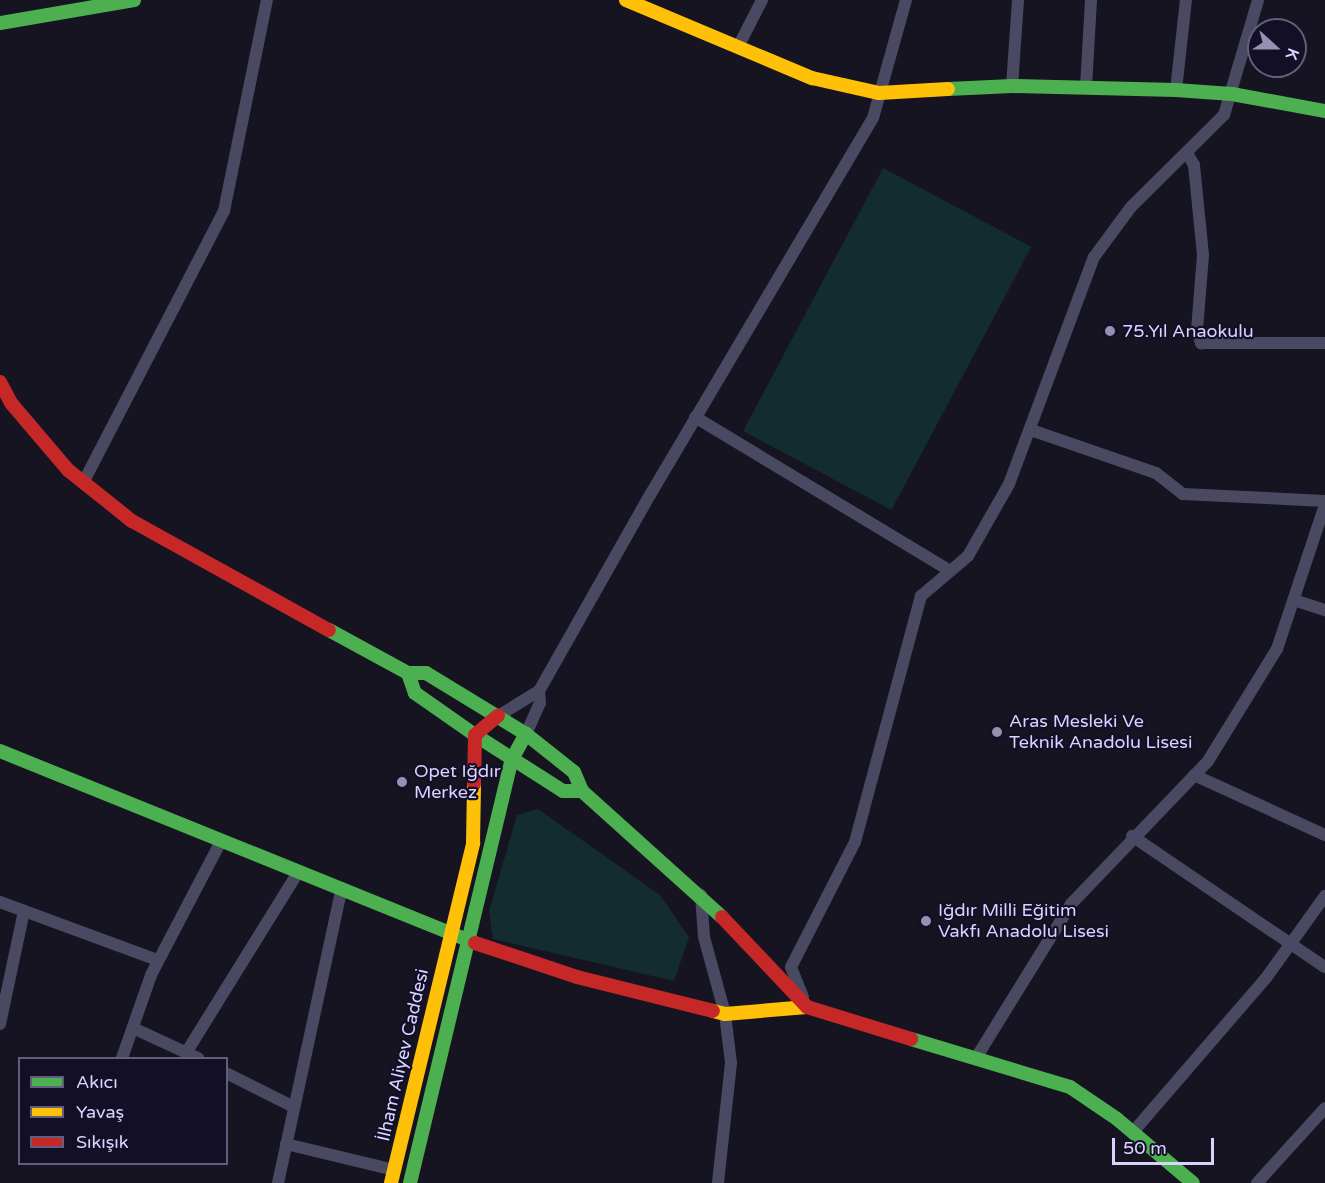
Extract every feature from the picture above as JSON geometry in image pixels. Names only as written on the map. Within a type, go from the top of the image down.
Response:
[{"type":"street","points":[[0,23],[134,0]]},
{"type":"street","points":[[83,483],[220,222],[229,193],[267,0]]},
{"type":"street","points":[[626,0],[812,78],[879,93],[1012,86],[1176,90],[1232,94],[1325,111]]},
{"type":"street","points":[[738,47],[762,0]]},
{"type":"street","points":[[475,735],[498,717],[540,691],[695,417],[873,118],[906,0]]},
{"type":"street","points":[[1012,86],[1018,0]]},
{"type":"street","points":[[1086,87],[1090,0]]},
{"type":"street","points":[[1176,90],[1186,0]]},
{"type":"street","points":[[807,1006],[791,968],[855,842],[921,596],[948,570],[968,556],[1009,484],[1094,256],[1131,207],[1224,115],[1258,0]]},
{"type":"street","points":[[1187,153],[1194,165],[1203,255],[1197,330],[1202,343],[1325,343]]},
{"type":"street","points":[[0,382],[11,403],[83,483],[132,521],[408,673],[426,673],[526,734],[574,772],[582,791],[701,895],[807,1006]]},
{"type":"street","points":[[695,417],[948,570]]},
{"type":"street","points":[[976,1058],[1071,904],[1132,836],[1209,761],[1277,649],[1325,503],[1183,494],[1156,473],[1030,430]]},
{"type":"street","points":[[1294,600],[1325,610]]},
{"type":"street","points":[[408,673],[415,693],[475,735],[563,791],[582,791]]},
{"type":"street","points":[[526,734],[540,703],[540,691]]},
{"type":"street","name":"İlham Aliyev Caddesi","points":[[410,1183],[466,939],[512,759],[526,734]]},
{"type":"street","name":"İlham Aliyev Caddesi","points":[[393,1176],[472,843],[475,735]]},
{"type":"street","points":[[0,750],[450,934],[577,977],[725,1014],[807,1006],[1070,1088],[1133,1132],[1193,1183]]},
{"type":"street","points":[[1194,775],[1325,835]]},
{"type":"street","points":[[1132,836],[1292,942],[1325,967]]},
{"type":"street","points":[[123,1057],[158,960],[221,841]]},
{"type":"street","points":[[186,1053],[299,871]]},
{"type":"street","points":[[278,1183],[342,888]]},
{"type":"street","points":[[701,895],[704,937],[725,1014],[731,1063],[718,1183]]},
{"type":"street","points":[[1133,1132],[1266,978],[1325,896]]},
{"type":"street","points":[[0,902],[158,960]]},
{"type":"street","points":[[0,1024],[24,911]]},
{"type":"street","points":[[133,1028],[194,1057]]},
{"type":"street","points":[[228,1074],[294,1107]]},
{"type":"street","points":[[1257,1183],[1325,1108]]},
{"type":"street","points":[[286,1144],[393,1176]]},
{"type":"green space","points":[[883,168],[1031,247],[891,510],[743,431]]},
{"type":"green space","points":[[538,809],[660,895],[689,937],[674,981],[493,939],[489,911],[517,815]]},
{"type":"traffic: fast","points":[[0,23],[134,0]]},
{"type":"traffic: fast","points":[[948,89],[1012,86],[1176,90],[1232,94],[1325,111]]},
{"type":"traffic: fast","points":[[329,630],[408,673],[426,673],[526,734],[574,772],[582,791],[722,917]]},
{"type":"traffic: fast","points":[[408,673],[415,693],[475,735],[563,791],[582,791]]},
{"type":"traffic: fast","points":[[410,1183],[512,759],[526,734]]},
{"type":"traffic: fast","points":[[0,751],[475,943]]},
{"type":"traffic: fast","points":[[911,1039],[1070,1087],[1117,1119],[1193,1183]]},
{"type":"traffic: slow","points":[[626,0],[812,78],[879,93],[948,89]]},
{"type":"traffic: slow","points":[[391,1183],[473,843],[474,784]]},
{"type":"traffic: slow","points":[[713,1011],[725,1014],[807,1007]]},
{"type":"traffic: jam","points":[[0,382],[11,403],[68,470],[132,521],[329,630]]},
{"type":"traffic: jam","points":[[474,784],[475,735],[498,716]]},
{"type":"traffic: jam","points":[[722,917],[807,1007],[911,1039]]},
{"type":"traffic: jam","points":[[475,943],[577,977],[713,1011]]},
{"type":"place","name":"75.Yıl Anaokulu","points":[[1110,331]]},
{"type":"place","name":"Aras Mesleki Ve Teknik Anadolu Lisesi","points":[[997,732]]},
{"type":"place","name":"Opet Iğdır Merkez","points":[[402,782]]},
{"type":"place","name":"Iğdır Milli Eğitim Vakfı Anadolu Lisesi","points":[[926,921]]}]
